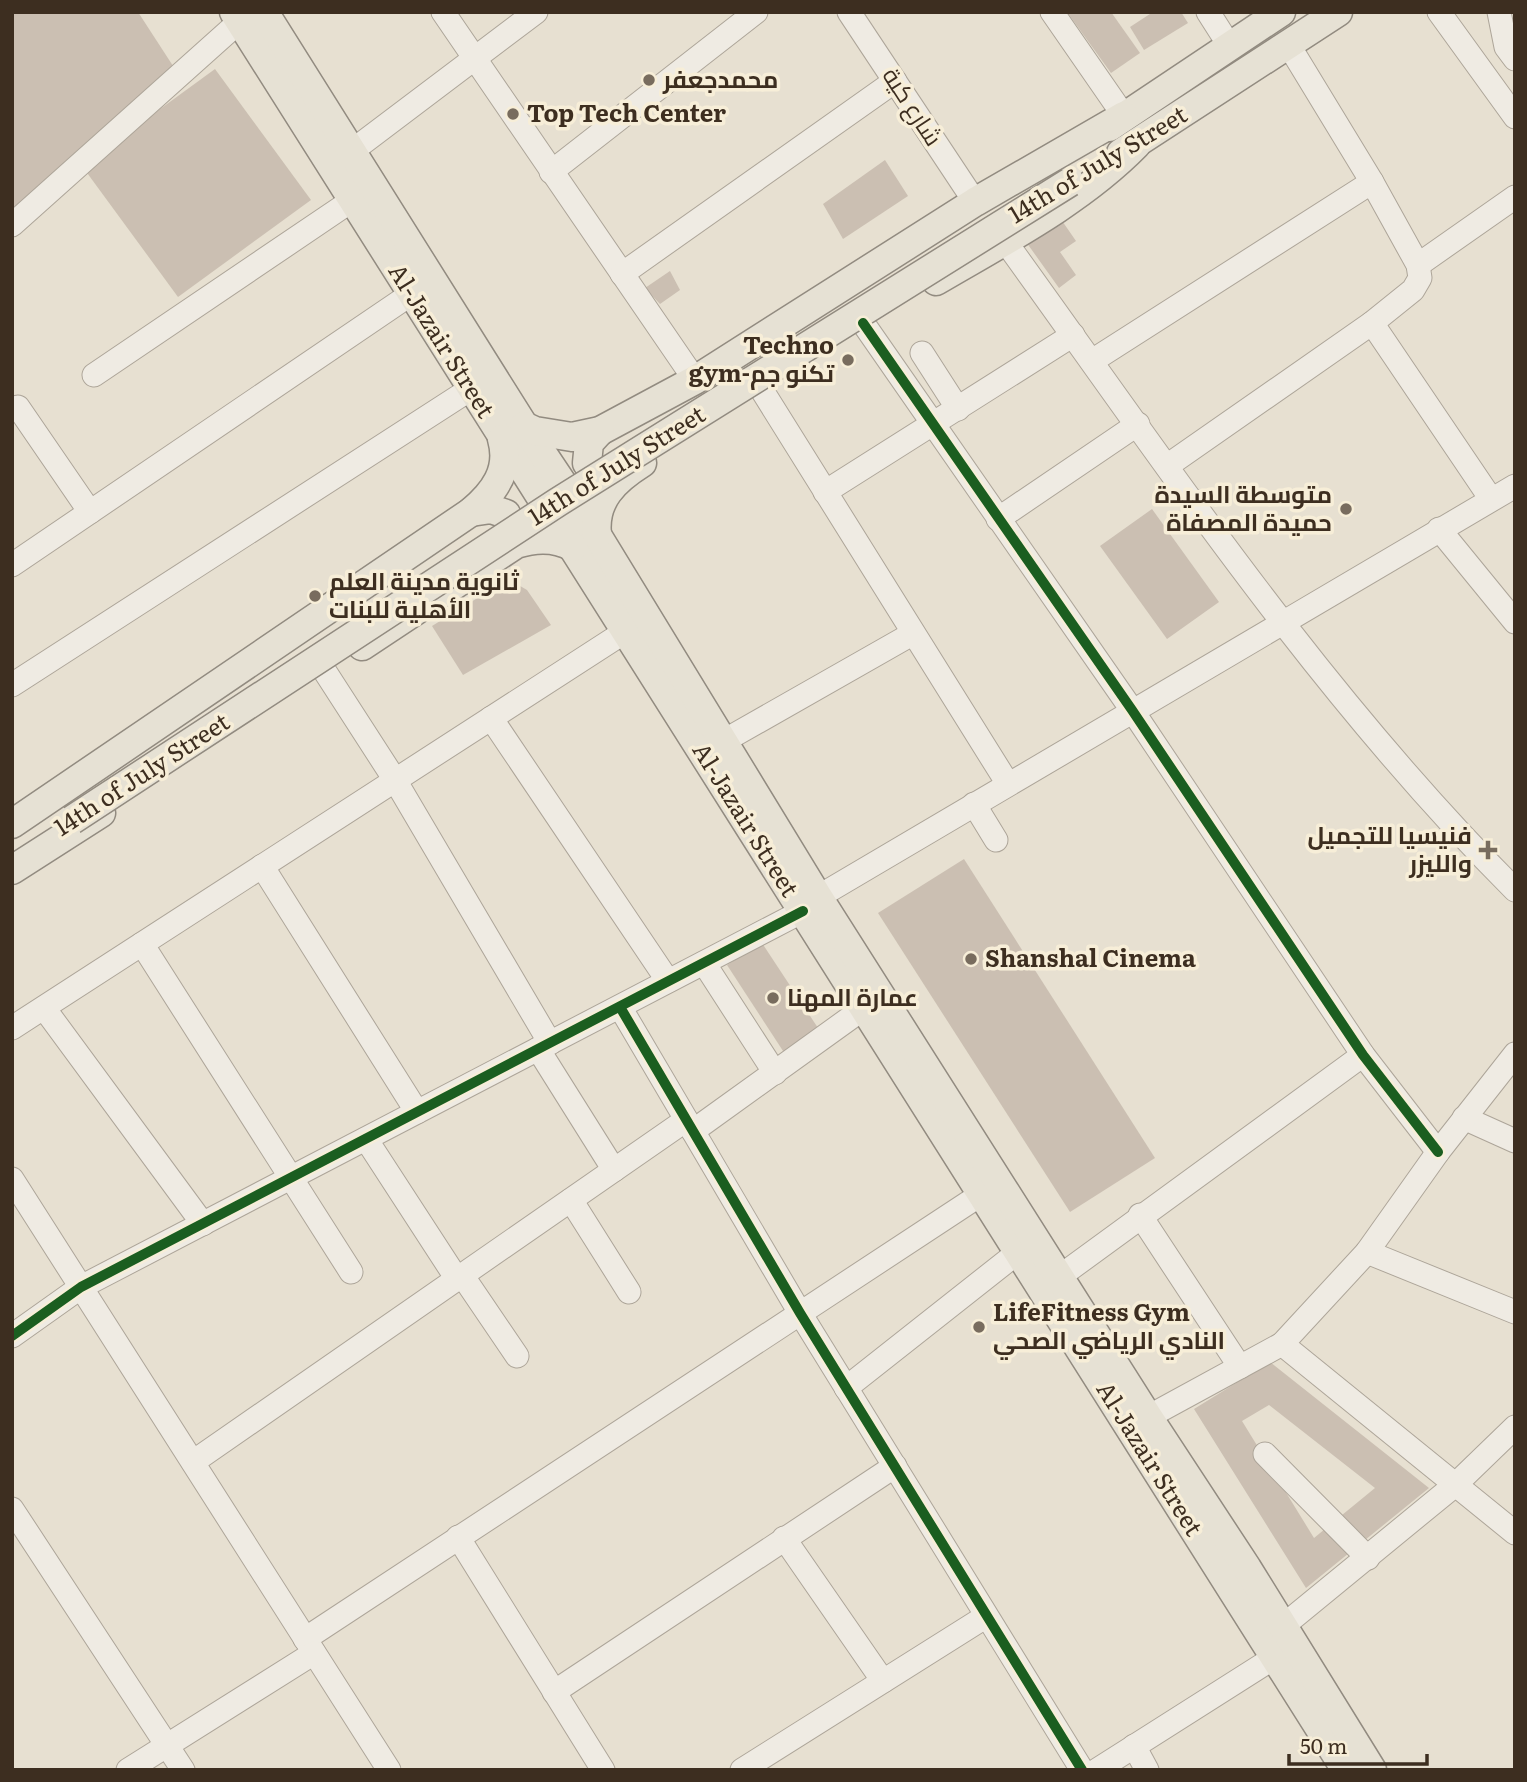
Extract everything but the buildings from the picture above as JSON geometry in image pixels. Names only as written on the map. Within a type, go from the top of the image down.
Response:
[{"type":"main road","name":"14th of July Street","points":[[1064,175],[1124,116],[1281,12]]},
{"type":"main road","name":"14th of July Street","points":[[12,868],[68,814],[549,488],[1064,175],[1136,145],[1338,12]]},
{"type":"main road","name":"Al-Jazair Street","points":[[246,15],[352,151],[513,432],[722,742],[864,1008],[1017,1253],[1372,1770]]},
{"type":"main road","name":"Al-Jazair Street","points":[[246,15],[411,294],[472,388],[513,432]]},
{"type":"main road","points":[[12,824],[471,512],[502,476],[513,432],[535,431],[572,437],[600,431],[695,380],[975,202],[1124,116]]},
{"type":"main road","points":[[12,868],[433,602],[505,549],[541,539],[585,541],[599,506],[615,481],[627,472],[863,323],[1005,241],[1092,184],[1136,145]]},
{"type":"main road","points":[[600,431],[589,443],[587,463],[593,472],[602,476],[627,472]]},
{"type":"main road","points":[[471,512],[491,509],[506,514],[513,529],[505,549]]},
{"type":"main road","name":"Al-Jazair Street","points":[[585,541],[626,631],[1059,1277],[1148,1417],[1237,1575]]},
{"type":"main road","name":"14th of July Street","points":[[12,835],[68,814]]},
{"type":"main road","name":"Al-Jazair Street","points":[[1269,1620],[1275,1657],[1346,1770]]},
{"type":"street","points":[[443,12],[695,380]]},
{"type":"street","points":[[352,151],[537,12]]},
{"type":"street","points":[[551,172],[756,12]]},
{"type":"street","name":"شارع كية","points":[[849,12],[975,202]]},
{"type":"street","points":[[1052,12],[1124,116]]},
{"type":"street","points":[[1208,12],[1229,46]]},
{"type":"street","points":[[1439,12],[1515,117]]},
{"type":"street","points":[[1499,12],[1506,47],[1515,58]]},
{"type":"street","points":[[12,225],[246,15]]},
{"type":"street","points":[[1167,466],[1372,323],[1413,290],[1420,278],[1418,265],[1372,182],[1288,44]]},
{"type":"street","points":[[622,274],[895,81]]},
{"type":"street","points":[[1092,361],[1372,182]]},
{"type":"street","points":[[1418,265],[1515,197]]},
{"type":"street","points":[[94,375],[354,199]]},
{"type":"street","points":[[1005,241],[1280,622],[1449,824],[1515,890]]},
{"type":"street","points":[[12,565],[411,294]]},
{"type":"street","points":[[863,323],[1132,710],[1363,1055],[1438,1152]]},
{"type":"street","points":[[1372,323],[1491,499]]},
{"type":"street","points":[[825,492],[1073,335]]},
{"type":"street","points":[[922,353],[958,409]]},
{"type":"street","points":[[760,387],[1008,784]]},
{"type":"street","points":[[12,685],[472,388]]},
{"type":"street","points":[[18,407],[90,512]]},
{"type":"street","points":[[998,519],[1138,424]]},
{"type":"street","points":[[12,1336],[81,1287],[704,963],[810,904],[1280,622],[1515,485]]},
{"type":"street","points":[[1439,529],[1515,622]]},
{"type":"street","points":[[12,1028],[626,631]]},
{"type":"street","points":[[722,742],[912,634]]},
{"type":"street","points":[[324,670],[395,780],[614,1170]]},
{"type":"street","points":[[491,718],[668,981]]},
{"type":"street","points":[[974,804],[996,840]]},
{"type":"street","points":[[262,866],[417,1112]]},
{"type":"street","points":[[142,944],[293,1177],[351,1272]]},
{"type":"street","points":[[704,963],[775,1073]]},
{"type":"street","points":[[620,1007],[800,1313],[985,1617],[1082,1770]]},
{"type":"street","points":[[44,1008],[203,1224]]},
{"type":"street","points":[[193,1462],[614,1170],[775,1073],[864,1008]]},
{"type":"street","points":[[1148,1417],[1282,1344],[1367,1252],[1438,1152],[1515,1054]]},
{"type":"street","points":[[1059,1277],[1140,1215],[1363,1055]]},
{"type":"street","points":[[1464,1118],[1515,1141]]},
{"type":"street","points":[[366,1139],[459,1277],[517,1356]]},
{"type":"street","points":[[12,1179],[389,1770]]},
{"type":"street","points":[[128,1770],[310,1646],[458,1538],[980,1195]]},
{"type":"street","points":[[571,1200],[629,1293]]},
{"type":"street","points":[[1140,1215],[1240,1367]]},
{"type":"street","points":[[1367,1252],[1515,1312]]},
{"type":"street","points":[[846,1388],[1017,1253]]},
{"type":"street","points":[[1282,1344],[1515,1533]]},
{"type":"street","points":[[1269,1620],[1368,1558],[1455,1485],[1515,1427]]},
{"type":"street","points":[[1265,1454],[1368,1558]]},
{"type":"street","points":[[554,1692],[895,1466]]},
{"type":"street","points":[[12,1509],[183,1770]]},
{"type":"street","points":[[458,1538],[603,1770]]},
{"type":"street","points":[[785,1538],[883,1681]]},
{"type":"street","points":[[743,1770],[985,1617]]},
{"type":"street","points":[[1097,1770],[1275,1657]]},
{"type":"street","points":[[1134,1746],[1147,1770]]},
{"type":"cycle path","points":[[863,323],[1132,710],[1363,1055],[1438,1152]]},
{"type":"cycle path","points":[[12,1336],[81,1287],[803,911]]},
{"type":"cycle path","points":[[620,1007],[800,1313],[1082,1770]]},
{"type":"place","name":"محمدجعفر","points":[[649,80]]},
{"type":"place","name":"Top Tech Center","points":[[513,114]]},
{"type":"place","name":"Techno gym-تكنو جم","points":[[848,360]]},
{"type":"place","name":"متوسطة السيدة حميدة المصفاة","points":[[1346,509]]},
{"type":"place","name":"ثانوية مدينة العلم الأهلية للبنات","points":[[315,596]]},
{"type":"place","name":"فنيسيا للتجميل والليزر","points":[[1488,850]]},
{"type":"place","name":"Shanshal Cinema","points":[[971,959]]},
{"type":"place","name":"عمارة المهنا","points":[[773,998]]},
{"type":"place","name":"LifeFitness Gym النادي الرياضي الصحي","points":[[979,1327]]}]
